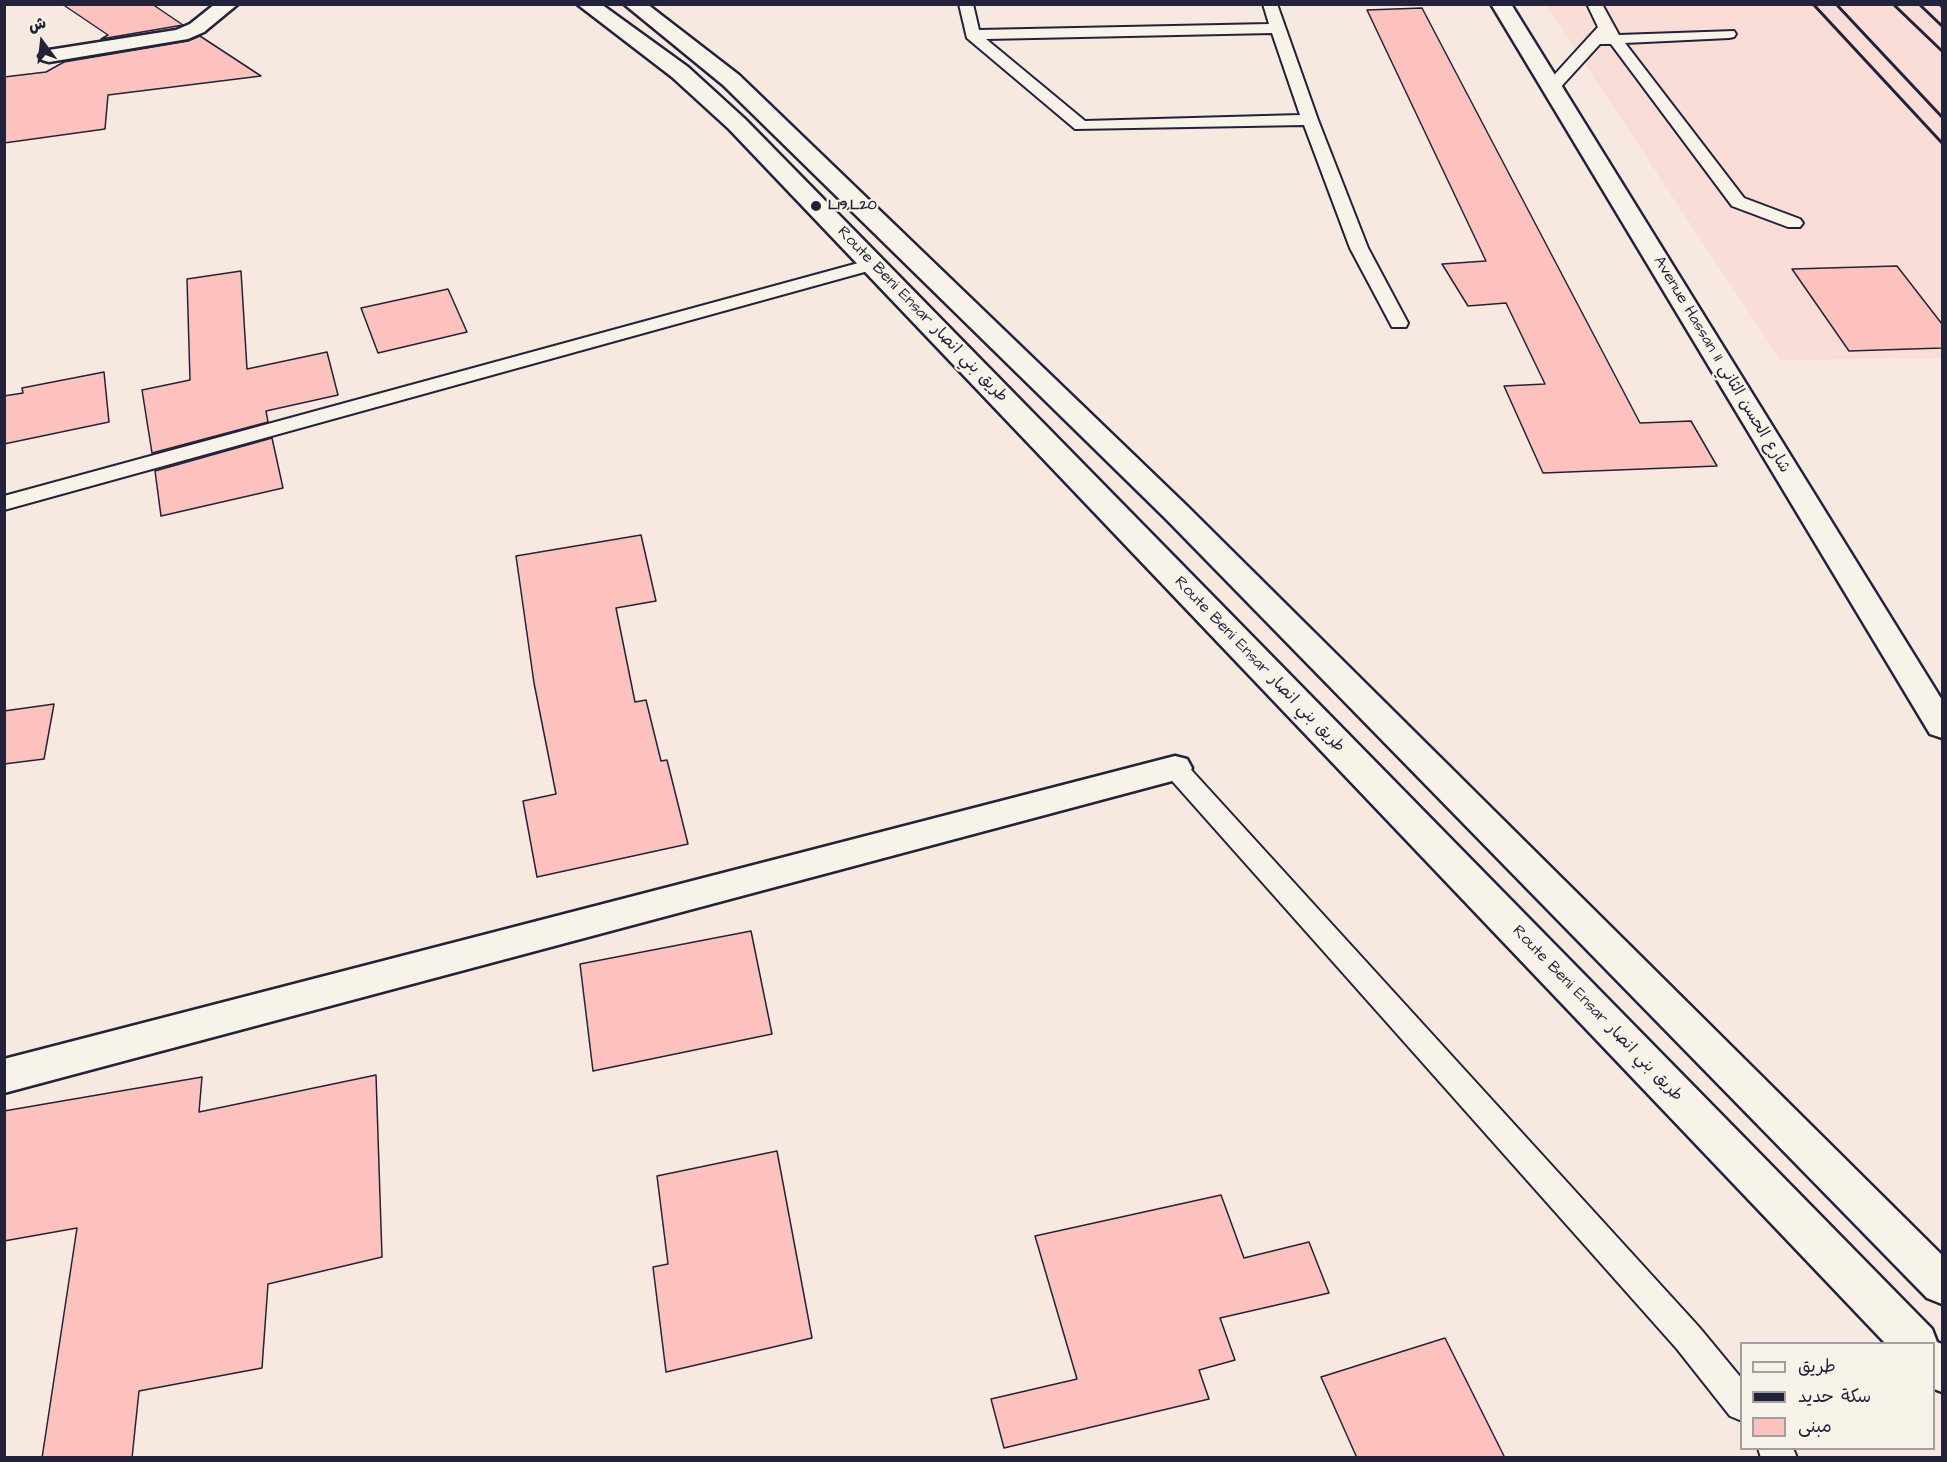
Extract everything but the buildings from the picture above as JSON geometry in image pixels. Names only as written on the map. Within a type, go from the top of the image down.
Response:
[{"type":"main road","points":[[49,56],[181,35],[197,28],[228,4]]},
{"type":"main road","name":"Route Beni Ensar طريق بني انصار","points":[[587,4],[680,72],[737,124],[1914,1342]]},
{"type":"main road","name":"Route Beni Ensar طريق بني انصار","points":[[634,4],[731,80],[1168,504],[1942,1284]]},
{"type":"main road","name":"Avenue Hassan II شارع الحسن الثاني","points":[[1501,4],[1942,726]]},
{"type":"main road","points":[[4,1076],[1175,768]]},
{"type":"lane","points":[[966,4],[972,35],[1080,126],[1310,120]]},
{"type":"lane","points":[[1270,4],[1310,120],[1359,248],[1399,323]]},
{"type":"lane","points":[[1594,4],[1606,36],[1738,202],[1794,223]]},
{"type":"lane","points":[[972,35],[1279,28]]},
{"type":"lane","points":[[1552,87],[1606,36],[1729,34]]},
{"type":"lane","points":[[4,503],[873,264]]},
{"type":"lane","points":[[1175,768],[1688,1338],[1740,1403]]},
{"type":"shaded area","points":[[1546,5],[1942,5],[1942,358],[1780,360]]},
{"type":"railway","points":[[1813,4],[1942,143]]},
{"type":"railway","points":[[1836,4],[1942,117]]},
{"type":"railway","points":[[1893,4],[1942,51]]},
{"type":"railway","points":[[1919,4],[1942,26]]},
{"type":"place","name":"L19,L20","points":[[816,206]]}]
